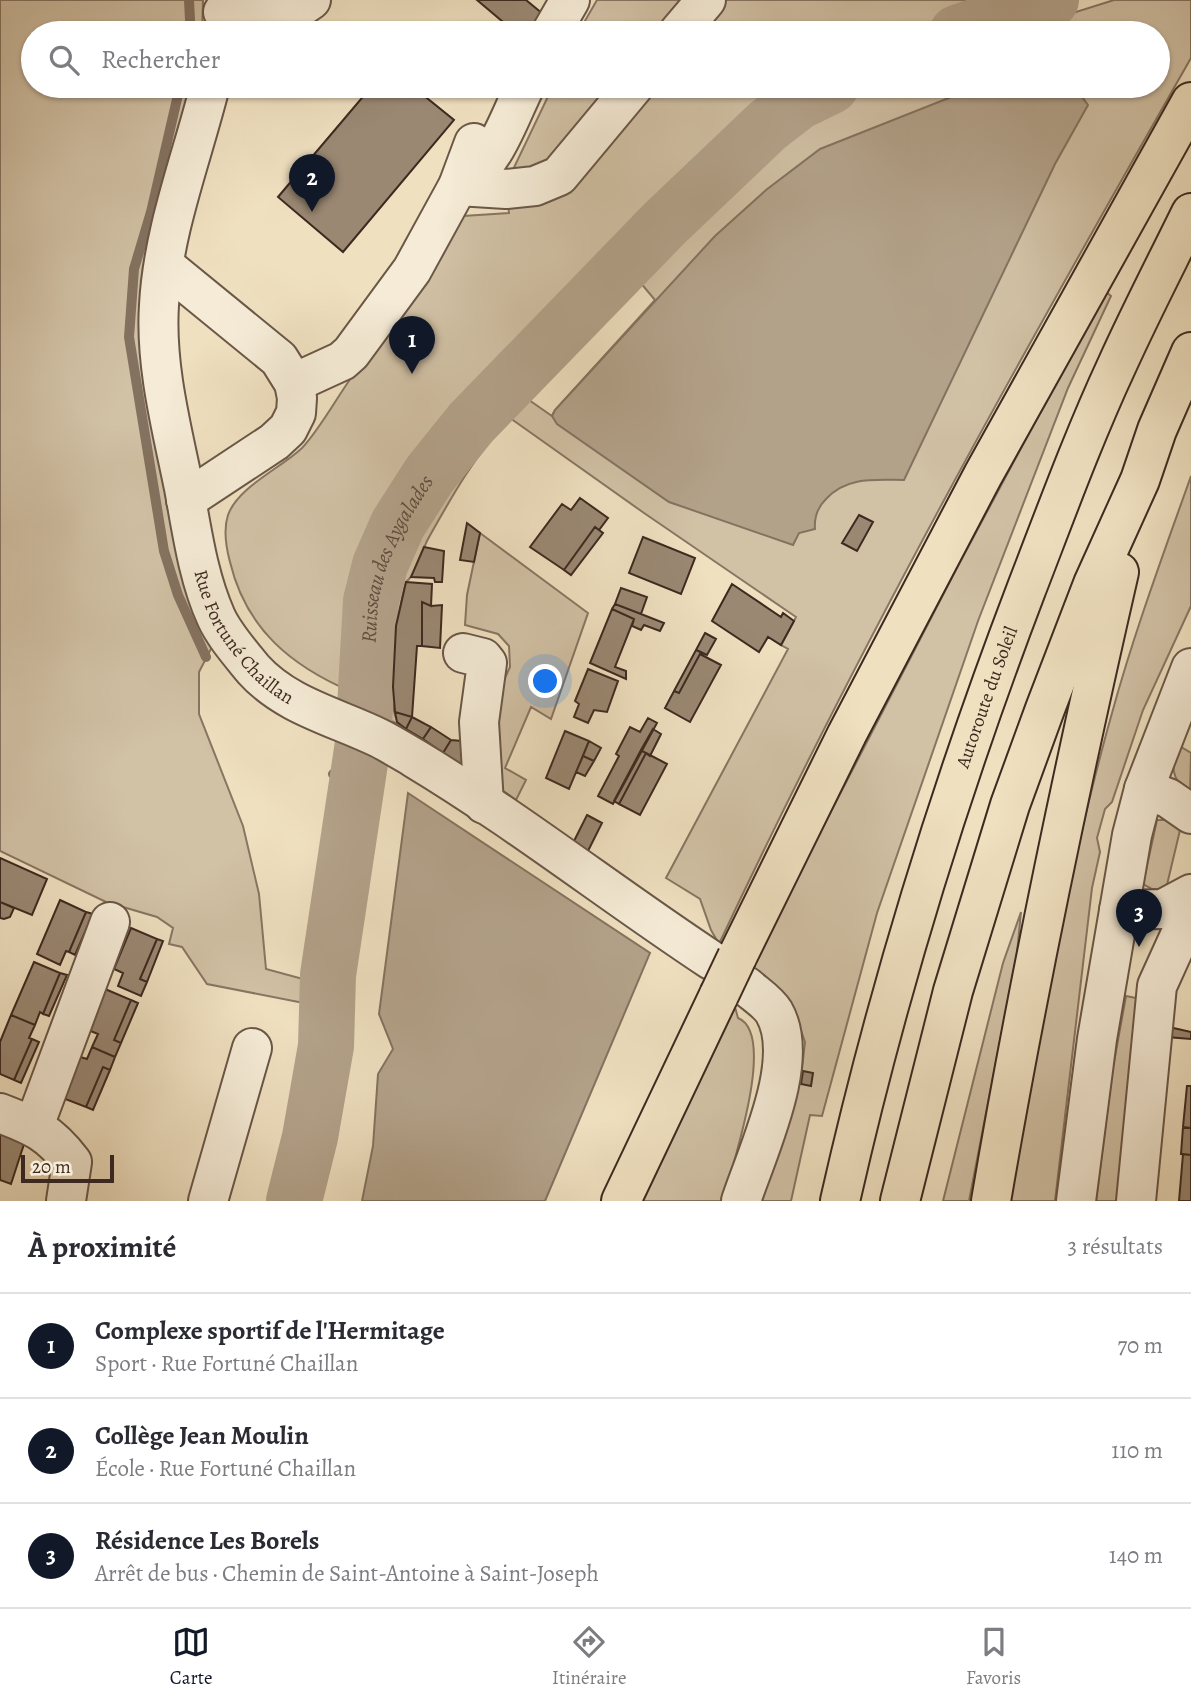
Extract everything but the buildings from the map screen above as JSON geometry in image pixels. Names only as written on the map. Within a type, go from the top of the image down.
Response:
[{"type":"highway","points":[[621,1201],[728,975],[847,734],[983,475],[1191,102]]},
{"type":"highway","name":"Autoroute du Soleil","points":[[840,1201],[862,1101],[905,952],[948,807],[995,671],[1059,503],[1116,366],[1191,213]]},
{"type":"highway","points":[[900,1201],[953,991],[1010,805],[1093,584],[1140,480],[1157,430],[1191,352]]},
{"type":"highway","points":[[991,1201],[1016,1054],[1088,709],[1140,480]]},
{"type":"street","points":[[222,15],[273,19],[292,13],[311,0]]},
{"type":"street","points":[[558,21],[570,0]]},
{"type":"street","points":[[688,21],[706,0]]},
{"type":"street","name":"Rue Fortuné Chaillan","points":[[207,98],[164,265],[159,305],[159,344],[186,500],[206,591],[217,620],[255,670],[277,690],[308,708],[363,732],[484,804],[728,975],[773,1010],[782,1031],[782,1067],[774,1102],[741,1201]]},
{"type":"street","points":[[458,186],[476,173],[493,151],[519,98]]},
{"type":"street","points":[[458,186],[506,189],[535,186],[559,176],[624,98]]},
{"type":"street","points":[[294,383],[342,361],[351,353],[412,270],[458,186],[474,143]]},
{"type":"street","points":[[164,265],[279,359],[294,383],[297,398],[296,413],[288,429],[274,442],[186,500]]},
{"type":"street","points":[[463,653],[483,658],[487,663],[479,722],[484,804]]},
{"type":"street","points":[[1076,1201],[1097,1040],[1132,835],[1144,789],[1191,668]]},
{"type":"street","points":[[1144,789],[1168,798],[1191,814]]},
{"type":"street","points":[[1119,911],[1163,909],[1191,894]]},
{"type":"street","points":[[1136,1201],[1157,986],[1191,911]]},
{"type":"street","points":[[66,1201],[72,1162],[57,1142],[17,1119],[110,922]]},
{"type":"street","points":[[208,1201],[251,1048]]},
{"type":"shaded area","points":[[0,0],[203,0],[202,21],[21,21],[21,98],[189,98],[143,291],[142,369],[187,585],[214,643],[199,672],[199,714],[243,826],[259,894],[266,969],[314,982],[314,1005],[207,984],[182,947],[169,944],[173,928],[157,917],[106,902],[0,851]]},
{"type":"shaded area","points":[[597,0],[1009,0],[945,21],[585,21]]},
{"type":"shaded area","points":[[1114,0],[1191,0],[1191,58],[1170,95],[1170,21],[1019,21],[1045,11],[1054,19]]},
{"type":"shaded area","points":[[547,98],[781,98],[735,136],[458,425],[419,474],[396,508],[369,565],[359,612],[352,692],[309,670],[274,642],[260,626],[237,586],[230,562],[226,538],[228,515],[233,505],[250,487],[308,441],[463,216],[509,213],[506,189]]},
{"type":"shaded area","points":[[836,98],[1168,98],[1006,386],[887,607],[719,944],[700,899],[666,878],[788,649],[781,645],[796,617],[510,418],[465,476],[428,539],[414,573],[406,582],[399,613],[392,678],[392,698],[400,725],[380,716],[384,630],[397,565],[412,527],[434,496],[519,393],[552,416],[655,300],[629,269],[722,179],[791,122]]},
{"type":"shaded area","points":[[949,98],[1083,98],[1088,105],[1055,164],[904,480],[862,481],[843,486],[820,506],[815,529],[799,533],[793,545],[669,502],[557,424],[552,416],[715,236],[766,190],[820,149]]},
{"type":"shaded area","points":[[1105,291],[1111,296],[1068,388],[978,621],[877,913],[822,1116],[810,1115],[791,1201],[761,1201],[801,1077],[805,1042],[796,1016],[781,996],[750,977],[755,969],[751,966],[958,566]]},
{"type":"shaded area","points":[[1191,476],[1191,606],[1143,710],[1112,802],[1105,809],[1097,838],[1100,852],[1092,888],[1055,1201],[1010,1201],[1055,956],[1096,773],[1130,653]]},
{"type":"shaded area","points":[[480,533],[588,613],[551,719],[531,707],[505,768],[526,780],[516,800],[492,783],[489,732],[510,667],[509,646],[498,634],[465,625],[467,595]]},
{"type":"shaded area","points":[[1178,745],[1191,753],[1190,793],[1179,783],[1174,772]]},
{"type":"shaded area","points":[[408,793],[650,953],[545,1201],[362,1201],[373,1146],[378,1074],[393,1049],[379,1014]]},
{"type":"shaded area","points":[[1157,820],[1171,820],[1181,826],[1166,889],[1152,889],[1143,884]]},
{"type":"shaded area","points":[[1021,912],[1017,953],[969,1201],[943,1201],[1003,963]]},
{"type":"shaded area","points":[[1126,996],[1141,999],[1125,1201],[1096,1201],[1112,1073]]},
{"type":"shaded area","points":[[735,1007],[738,1018],[749,1029],[754,1049],[753,1074],[742,1133],[723,1201],[642,1201]]},
{"type":"waterway","points":[[189,0],[190,20]]},
{"type":"waterway","name":"Ruisseau des Aygalades","points":[[991,21],[1051,0]]},
{"type":"waterway","points":[[177,98],[151,212],[134,269],[129,337],[164,551],[178,595],[206,657]]},
{"type":"waterway","name":"Ruisseau des Aygalades","points":[[294,1201],[310,1137],[326,1046],[328,975],[363,743],[371,601],[380,565],[398,524],[430,474],[471,423],[664,224],[767,126],[806,98]]},
{"type":"waterway","points":[[333,774],[355,794]]},
{"type":"place","name":"Collège Jean Moulin","points":[[312,212]]},
{"type":"place","name":"Complexe sportif de l'Hermitage","points":[[412,374]]},
{"type":"place","name":"Résidence Les Borels","points":[[1139,947]]}]
